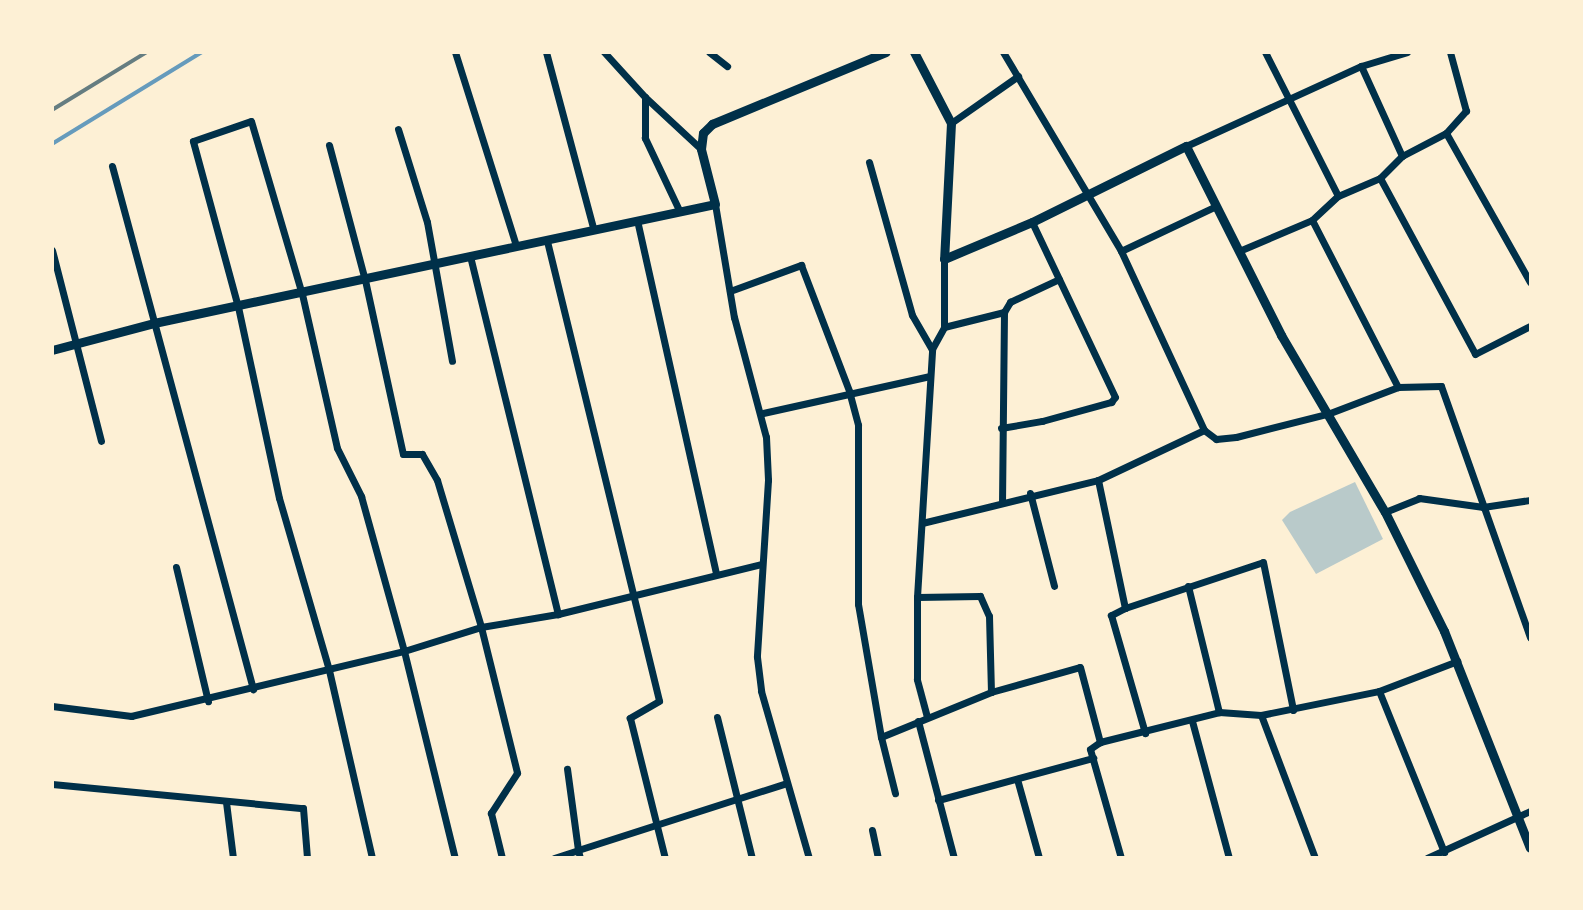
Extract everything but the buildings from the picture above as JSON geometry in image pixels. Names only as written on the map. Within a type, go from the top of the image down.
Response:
[{"type":"street","points":[[455,52],[516,246]]},
{"type":"street","points":[[546,52],[593,227]]},
{"type":"street","points":[[604,52],[645,97],[701,149]]},
{"type":"street","points":[[709,52],[727,66]]},
{"type":"street","points":[[809,858],[761,691],[757,657],[768,480],[763,413],[730,291],[715,204],[701,149],[703,133],[712,124],[886,52]]},
{"type":"street","points":[[914,52],[951,123],[944,259],[944,327],[932,349],[918,597],[917,679],[927,717]]},
{"type":"street","points":[[1003,52],[1121,251],[1204,430],[1216,439],[1236,437],[1329,413],[1398,387],[1441,386],[1531,638]]},
{"type":"street","points":[[1265,52],[1338,196]]},
{"type":"street","points":[[944,259],[1032,222],[1287,99],[1361,66],[1407,52]]},
{"type":"street","points":[[1239,251],[1312,220],[1338,196],[1380,178],[1402,156],[1446,134],[1466,111],[1450,52]]},
{"type":"street","points":[[1361,66],[1402,156]]},
{"type":"street","points":[[951,123],[1018,76]]},
{"type":"street","points":[[645,97],[645,138],[679,210]]},
{"type":"street","points":[[372,858],[329,670],[279,498],[238,307],[193,141],[251,121],[302,294],[337,448],[360,495],[404,652],[455,858]]},
{"type":"street","points":[[398,130],[427,222],[452,361]]},
{"type":"street","points":[[1446,134],[1530,279]]},
{"type":"street","points":[[329,145],[365,280],[403,454],[422,454],[437,480],[481,627],[517,774],[491,813],[502,858]]},
{"type":"street","points":[[1186,146],[1281,335],[1385,512],[1457,661],[1531,848]]},
{"type":"street","points":[[869,162],[912,314],[922,338],[932,349]]},
{"type":"street","points":[[112,166],[253,690]]},
{"type":"street","points":[[1380,178],[1475,354],[1531,326]]},
{"type":"street","points":[[52,350],[154,323],[435,266],[470,256],[547,241],[593,227],[715,204]]},
{"type":"street","points":[[1121,251],[1216,206]]},
{"type":"street","points":[[637,220],[716,572]]},
{"type":"street","points":[[1312,220],[1398,387]]},
{"type":"street","points":[[1001,428],[1042,421],[1111,402],[1115,397],[1032,222]]},
{"type":"street","points":[[547,241],[659,701],[631,718],[665,858]]},
{"type":"street","points":[[52,250],[74,346],[101,441]]},
{"type":"street","points":[[470,256],[558,614]]},
{"type":"street","points":[[730,291],[801,265],[849,391],[858,425],[858,604],[881,737],[895,793]]},
{"type":"street","points":[[1002,500],[1004,312],[1010,302],[1059,279]]},
{"type":"street","points":[[944,327],[1004,312]]},
{"type":"street","points":[[763,413],[849,391],[930,376]]},
{"type":"street","points":[[922,523],[1002,500],[1098,480],[1204,430]]},
{"type":"street","points":[[1098,480],[1125,608]]},
{"type":"street","points":[[1030,494],[1054,586]]},
{"type":"street","points":[[1385,512],[1419,498],[1483,507],[1531,500]]},
{"type":"street","points":[[1145,733],[1111,615],[1263,562],[1293,710]]},
{"type":"street","points":[[52,706],[131,716],[208,701],[404,652],[481,627],[558,614],[634,593],[761,564]]},
{"type":"street","points":[[176,567],[208,701]]},
{"type":"street","points":[[1188,586],[1219,712]]},
{"type":"street","points":[[918,597],[981,596],[989,616],[990,692]]},
{"type":"street","points":[[1121,858],[1090,749],[1100,742],[1145,733],[1219,712],[1261,715],[1380,691],[1457,661]]},
{"type":"street","points":[[881,737],[990,692],[1080,667],[1100,742]]},
{"type":"street","points":[[1380,691],[1444,852]]},
{"type":"street","points":[[1261,715],[1315,858]]},
{"type":"street","points":[[717,717],[752,858]]},
{"type":"street","points":[[918,721],[954,858]]},
{"type":"street","points":[[1192,721],[1229,858]]},
{"type":"street","points":[[938,800],[1093,758]]},
{"type":"street","points":[[567,769],[579,854]]},
{"type":"street","points":[[1017,779],[1039,858]]},
{"type":"street","points":[[554,858],[579,854],[787,783]]},
{"type":"street","points":[[52,784],[303,808],[307,858]]},
{"type":"street","points":[[226,802],[233,858]]},
{"type":"street","points":[[1427,858],[1531,811]]},
{"type":"street","points":[[872,830],[878,858]]},
{"type":"shaded area","points":[[1355,482],[1383,539],[1316,574],[1282,520],[1290,512]]},
{"type":"waterway","points":[[52,144],[202,52]]},
{"type":"railway","points":[[52,110],[147,52]]}]
